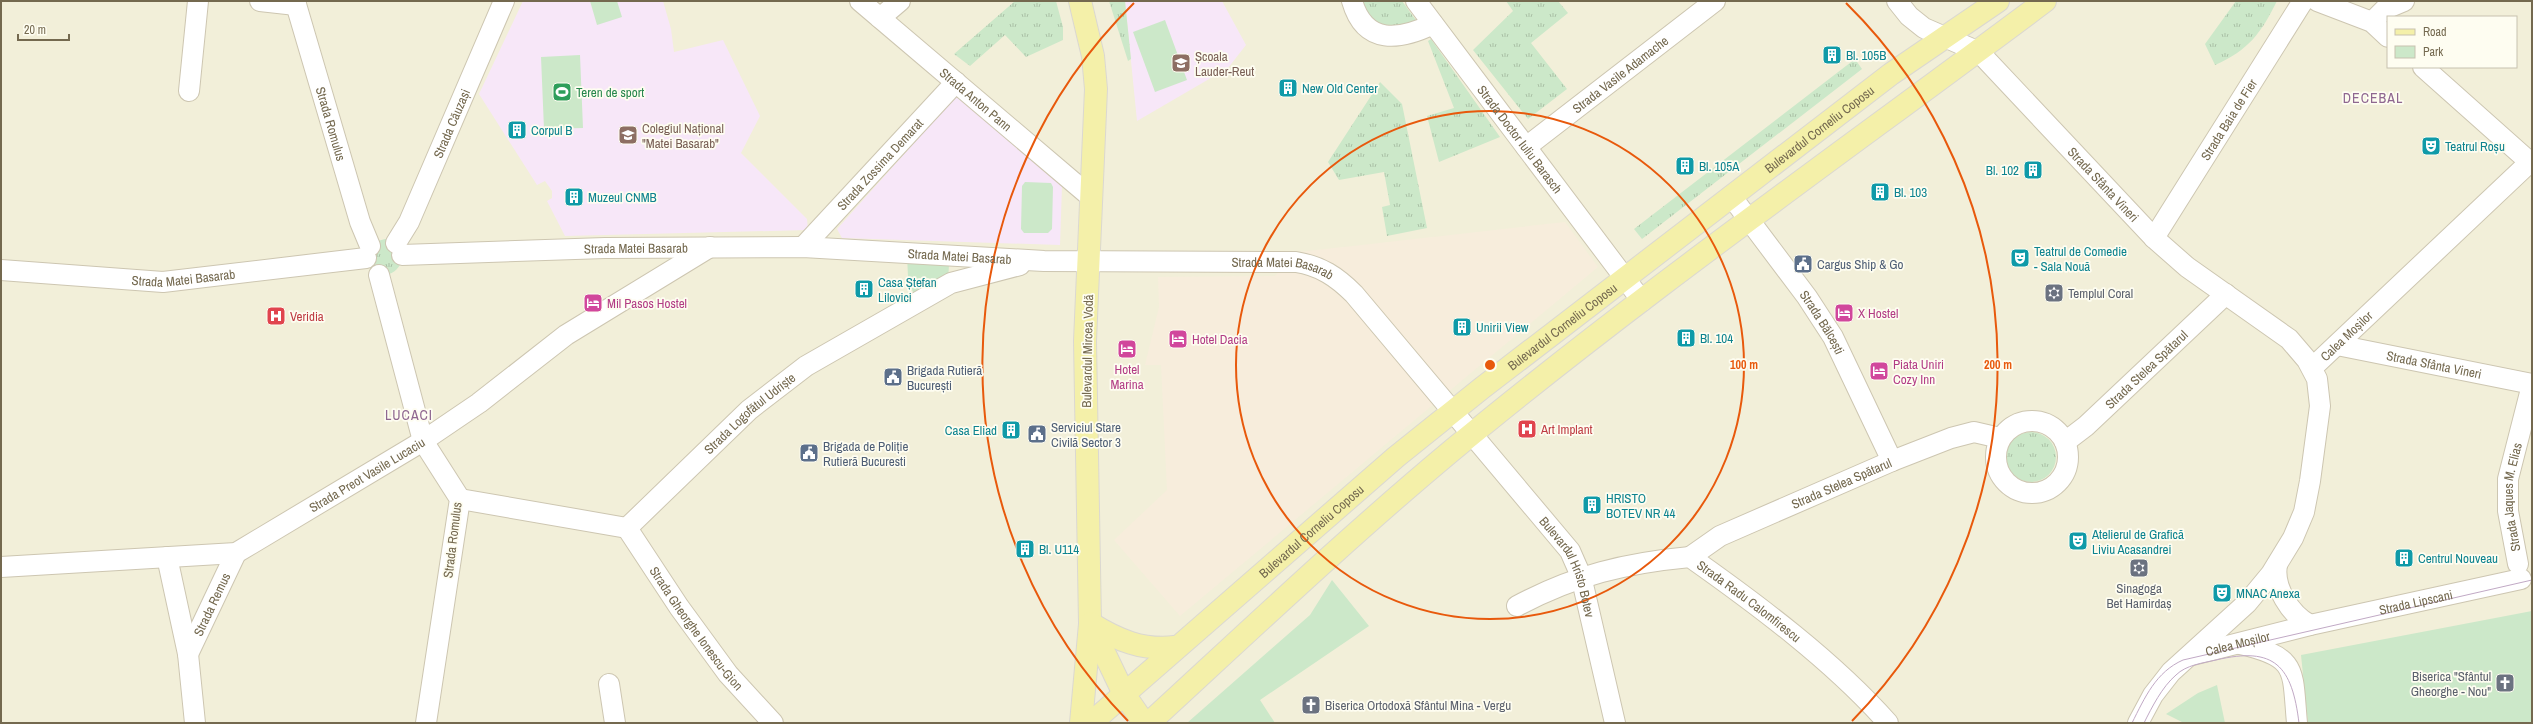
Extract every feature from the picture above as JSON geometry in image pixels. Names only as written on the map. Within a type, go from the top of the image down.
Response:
[{"type":"main road","name":"Bulevardul Mircea Vodă","points":[[1080,1],[1093,56],[1096,89],[1085,371],[1090,623],[1124,694],[1144,723]]},
{"type":"main road","name":"Bulevardul Corneliu Coposu","points":[[1091,723],[1176,647],[1396,457],[1453,411],[1891,74],[1946,38],[1998,1]]},
{"type":"main road","points":[[1149,723],[1342,544],[1473,434],[1642,301],[1749,220],[1895,111],[1979,52],[2045,1]]},
{"type":"main road","points":[[1081,723],[1090,623],[1127,643],[1162,649],[1176,647]]},
{"type":"street","points":[[189,91],[198,1]]},
{"type":"street","points":[[260,1],[296,3]]},
{"type":"street","name":"Strada Căuzași","points":[[399,249],[409,222],[504,1]]},
{"type":"street","name":"Strada Anton Pann","points":[[860,1],[1092,198]]},
{"type":"street","points":[[880,18],[900,1]]},
{"type":"street","points":[[1352,1],[1361,20],[1379,35],[1392,37],[1408,35],[1433,24]]},
{"type":"street","name":"Strada Doctor Iuliu Barasch","points":[[1416,1],[1642,301]]},
{"type":"street","name":"Strada Vasile Adamache","points":[[1526,147],[1715,1]]},
{"type":"street","name":"Strada Sfânta Vineri","points":[[1897,1],[1916,22],[1946,38],[1979,52],[2154,238],[2187,267],[2289,340],[2300,350],[2312,368]]},
{"type":"street","name":"Strada Baia de Fier","points":[[2154,238],[2303,1]]},
{"type":"street","points":[[2317,1],[2372,22],[2387,36]]},
{"type":"street","points":[[2372,22],[2385,9],[2404,1]]},
{"type":"street","name":"Strada Romulus","points":[[296,3],[368,252]]},
{"type":"street","points":[[2424,68],[2531,163]]},
{"type":"street","name":"Strada Zossima Demarat","points":[[803,247],[956,82]]},
{"type":"street","name":"Calea Moșilor","points":[[2138,723],[2163,681],[2188,656],[2247,603],[2277,565],[2299,524],[2310,481],[2320,406],[2317,379],[2312,368],[2531,163]]},
{"type":"street","name":"Strada Bălcești","points":[[1731,196],[1807,297],[1844,358],[1892,461]]},
{"type":"street","points":[[380,240],[391,240],[399,249],[402,261],[396,271],[385,276],[379,275],[370,268],[368,252],[380,240]]},
{"type":"street","name":"Strada Preot Vasile Lucaciu","points":[[1,567],[236,554],[422,441],[480,403],[566,335],[710,247]]},
{"type":"street","name":"Strada Matei Basarab","points":[[399,249],[803,247],[946,254],[1044,261],[1296,262],[1318,267],[1338,278],[1354,294],[1473,434]]},
{"type":"street","name":"Strada Matei Basarab","points":[[1,270],[163,282],[368,252]]},
{"type":"street","points":[[946,254],[954,267],[951,283]]},
{"type":"street","name":"Strada Logofătul Udriște","points":[[627,528],[749,410],[806,366],[951,283],[996,270],[1044,261]]},
{"type":"street","name":"Strada Romulus","points":[[379,275],[422,441],[460,499],[426,723]]},
{"type":"street","name":"Strada Stelea Spătarul","points":[[2065,442],[2086,426],[2226,294]]},
{"type":"street","name":"Strada Sfânta Vineri","points":[[2337,346],[2532,384]]},
{"type":"street","name":"Strada Jaques M. Elias","points":[[2520,572],[2507,493],[2508,479],[2532,384]]},
{"type":"street","points":[[2028,420],[2039,421],[2050,425],[2059,432],[2065,442],[2068,462],[2059,481],[2050,488],[2030,493],[2010,486],[1998,469],[1995,459],[2000,438],[2017,424],[2028,420]]},
{"type":"street","name":"Strada Stelea Spătarul","points":[[1690,557],[1720,536],[1892,461],[1965,433],[1984,433],[2000,438]]},
{"type":"street","name":"Bulevardul Hristo Botev","points":[[1473,434],[1562,540],[1577,564],[1615,723]]},
{"type":"street","points":[[460,499],[627,528]]},
{"type":"street","name":"Strada Gheorghe Ionescu-Gion","points":[[627,528],[678,607],[728,674],[773,723]]},
{"type":"street","name":"Strada Remus","points":[[188,654],[236,554]]},
{"type":"street","name":"Strada Remus","points":[[168,557],[188,654],[196,723]]},
{"type":"street","name":"Strada Radu Calomfirescu","points":[[1517,606],[1581,576],[1653,561],[1690,557],[1751,600],[1802,643],[1888,723]]},
{"type":"street","points":[[2277,565],[2275,575],[2287,603],[2298,618],[2310,625]]},
{"type":"street","name":"Strada Lipscani","points":[[2310,625],[2520,572]]},
{"type":"street","name":"Calea Moșilor","points":[[2188,656],[2310,625]]},
{"type":"street","points":[[2238,644],[2262,649],[2279,656],[2290,667],[2293,674],[2297,723]]},
{"type":"street","points":[[609,684],[614,723]]},
{"type":"shaded area","points":[[1,1],[2532,1],[2532,723],[1,723]]},
{"type":"shaded area","name":"Colegiul Național \"Matei Basarab\"","points":[[523,1],[663,1],[671,29],[674,52],[723,40],[760,116],[741,153],[807,219],[808,230],[565,236],[547,201],[552,198],[552,191],[545,181],[537,185],[479,94]]},
{"type":"shaded area","name":"Școala Lauder-Reut","points":[[1125,1],[1222,1],[1246,45],[1228,68],[1137,121]]},
{"type":"shaded area","points":[[958,94],[1062,186],[1060,245],[842,238],[837,229]]},
{"type":"shaded area","points":[[1565,222],[1598,267],[1180,616],[1114,540],[1167,490],[1161,365],[1145,365],[1159,307],[1158,277],[1275,276],[1299,252]]},
{"type":"green space","points":[[590,1],[617,1],[622,17],[597,25]]},
{"type":"green space","points":[[1015,1],[1056,1],[1063,27],[1063,40],[1026,57],[1005,35],[970,66],[954,54]]},
{"type":"green space","points":[[1109,1],[1125,1],[1131,59],[1128,61]]},
{"type":"green space","points":[[1360,1],[1402,1],[1418,23],[1410,27],[1375,25]]},
{"type":"green space","points":[[1506,1],[1558,1],[1568,13],[1531,43],[1567,89],[1528,119],[1473,50],[1513,11]]},
{"type":"green space","points":[[2236,1],[2277,1],[2253,39],[2237,53],[2215,65],[2205,44]]},
{"type":"green space","points":[[1165,20],[1187,80],[1155,92],[1133,32]]},
{"type":"green space","points":[[1431,39],[1500,137],[1439,162],[1427,116],[1454,108],[1428,41]]},
{"type":"green space","name":"Teren de sport","points":[[580,55],[583,128],[544,129],[541,57]]},
{"type":"green space","points":[[1855,59],[1862,69],[1642,239],[1634,229]]},
{"type":"green space","points":[[1380,82],[1402,104],[1427,228],[1387,236],[1382,207],[1390,205],[1384,172],[1339,180],[1328,162]]},
{"type":"green space","points":[[1025,182],[1051,183],[1053,187],[1052,229],[1048,233],[1024,233],[1021,229],[1022,186]]},
{"type":"green space","points":[[385,239],[391,240],[402,261],[395,271],[390,274],[380,275],[375,273],[367,264],[374,242]]},
{"type":"green space","points":[[907,256],[949,265],[948,280],[915,299],[908,276]]},
{"type":"green space","points":[[2031,432],[2040,434],[2051,443],[2056,457],[2054,466],[2045,477],[2031,482],[2022,480],[2011,471],[2006,457],[2008,448],[2017,437]]},
{"type":"green space","points":[[1332,580],[1369,626],[1260,700],[1275,723],[1187,723],[1310,615]]},
{"type":"green space","points":[[2532,611],[2532,723],[2308,723],[2301,655]]},
{"type":"green space","points":[[2217,685],[2225,723],[2184,723],[2166,714],[2198,693]]},
{"type":"tram line","points":[[2132,723],[2158,678],[2165,671],[2183,660],[2532,580]]},
{"type":"tram line","points":[[2144,723],[2162,691],[2180,672],[2195,665],[2236,656],[2253,656],[2266,659],[2277,665],[2285,674],[2291,687],[2296,703],[2299,723]]},
{"type":"place","name":"Bl. 105B","points":[[1832,55]]},
{"type":"place","name":"Școala Lauder-Reut","points":[[1181,63]]},
{"type":"place","name":"New Old Center","points":[[1288,88]]},
{"type":"place","name":"Teren de sport","points":[[562,92]]},
{"type":"place","name":"Corpul B","points":[[517,130]]},
{"type":"place","name":"Colegiul Național \"Matei Basarab\"","points":[[628,135]]},
{"type":"place","name":"Teatrul Roșu","points":[[2431,146]]},
{"type":"place","name":"Bl. 105A","points":[[1685,166]]},
{"type":"place","name":"Bl. 102","points":[[2033,170]]},
{"type":"place","name":"Bl. 103","points":[[1880,192]]},
{"type":"place","name":"Muzeul CNMB","points":[[574,197]]},
{"type":"place","name":"Teatrul de Comedie - Sala Nouă","points":[[2020,258]]},
{"type":"place","name":"Cargus Ship & Go","points":[[1803,264]]},
{"type":"place","name":"Casa Ștefan Lilovici","points":[[864,289]]},
{"type":"place","name":"Templul Coral","points":[[2054,293]]},
{"type":"place","name":"Mil Pasos Hostel","points":[[593,303]]},
{"type":"place","name":"X Hostel","points":[[1844,313]]},
{"type":"place","name":"Veridia","points":[[276,316]]},
{"type":"place","name":"Unirii View","points":[[1462,327]]},
{"type":"place","name":"Bl. 104","points":[[1686,338]]},
{"type":"place","name":"Hotel Dacia","points":[[1178,339]]},
{"type":"place","name":"Hotel Marina","points":[[1127,349]]},
{"type":"place","name":"Piata Uniri Cozy Inn","points":[[1879,371]]},
{"type":"place","name":"Brigada Rutieră București","points":[[893,377]]},
{"type":"place","name":"Art Implant","points":[[1527,429]]},
{"type":"place","name":"Casa Eliad","points":[[1011,430]]},
{"type":"place","name":"Serviciul Stare Civilă Sector 3","points":[[1037,434]]},
{"type":"place","name":"Brigada de Poliție Rutieră Bucuresti","points":[[809,453]]},
{"type":"place","name":"HRISTO BOTEV NR 44","points":[[1592,505]]},
{"type":"place","name":"Atelierul de Grafică Liviu Acasandrei","points":[[2078,541]]},
{"type":"place","name":"Bl. U114","points":[[1025,549]]},
{"type":"place","name":"Centrul Nouveau","points":[[2404,558]]},
{"type":"place","name":"Sinagoga Bet Hamirdaș","points":[[2139,568]]},
{"type":"place","name":"MNAC Anexa","points":[[2222,593]]},
{"type":"place","name":"Biserica \"Sfântul Gheorghe - Nou\"","points":[[2505,683]]},
{"type":"place","name":"Biserica Ortodoxă Sfântul Mina - Vergu","points":[[1311,705]]},
{"type":"district","name":"DECEBAL","points":[[2373,98]]},
{"type":"district","name":"LUCACI","points":[[409,415]]}]
